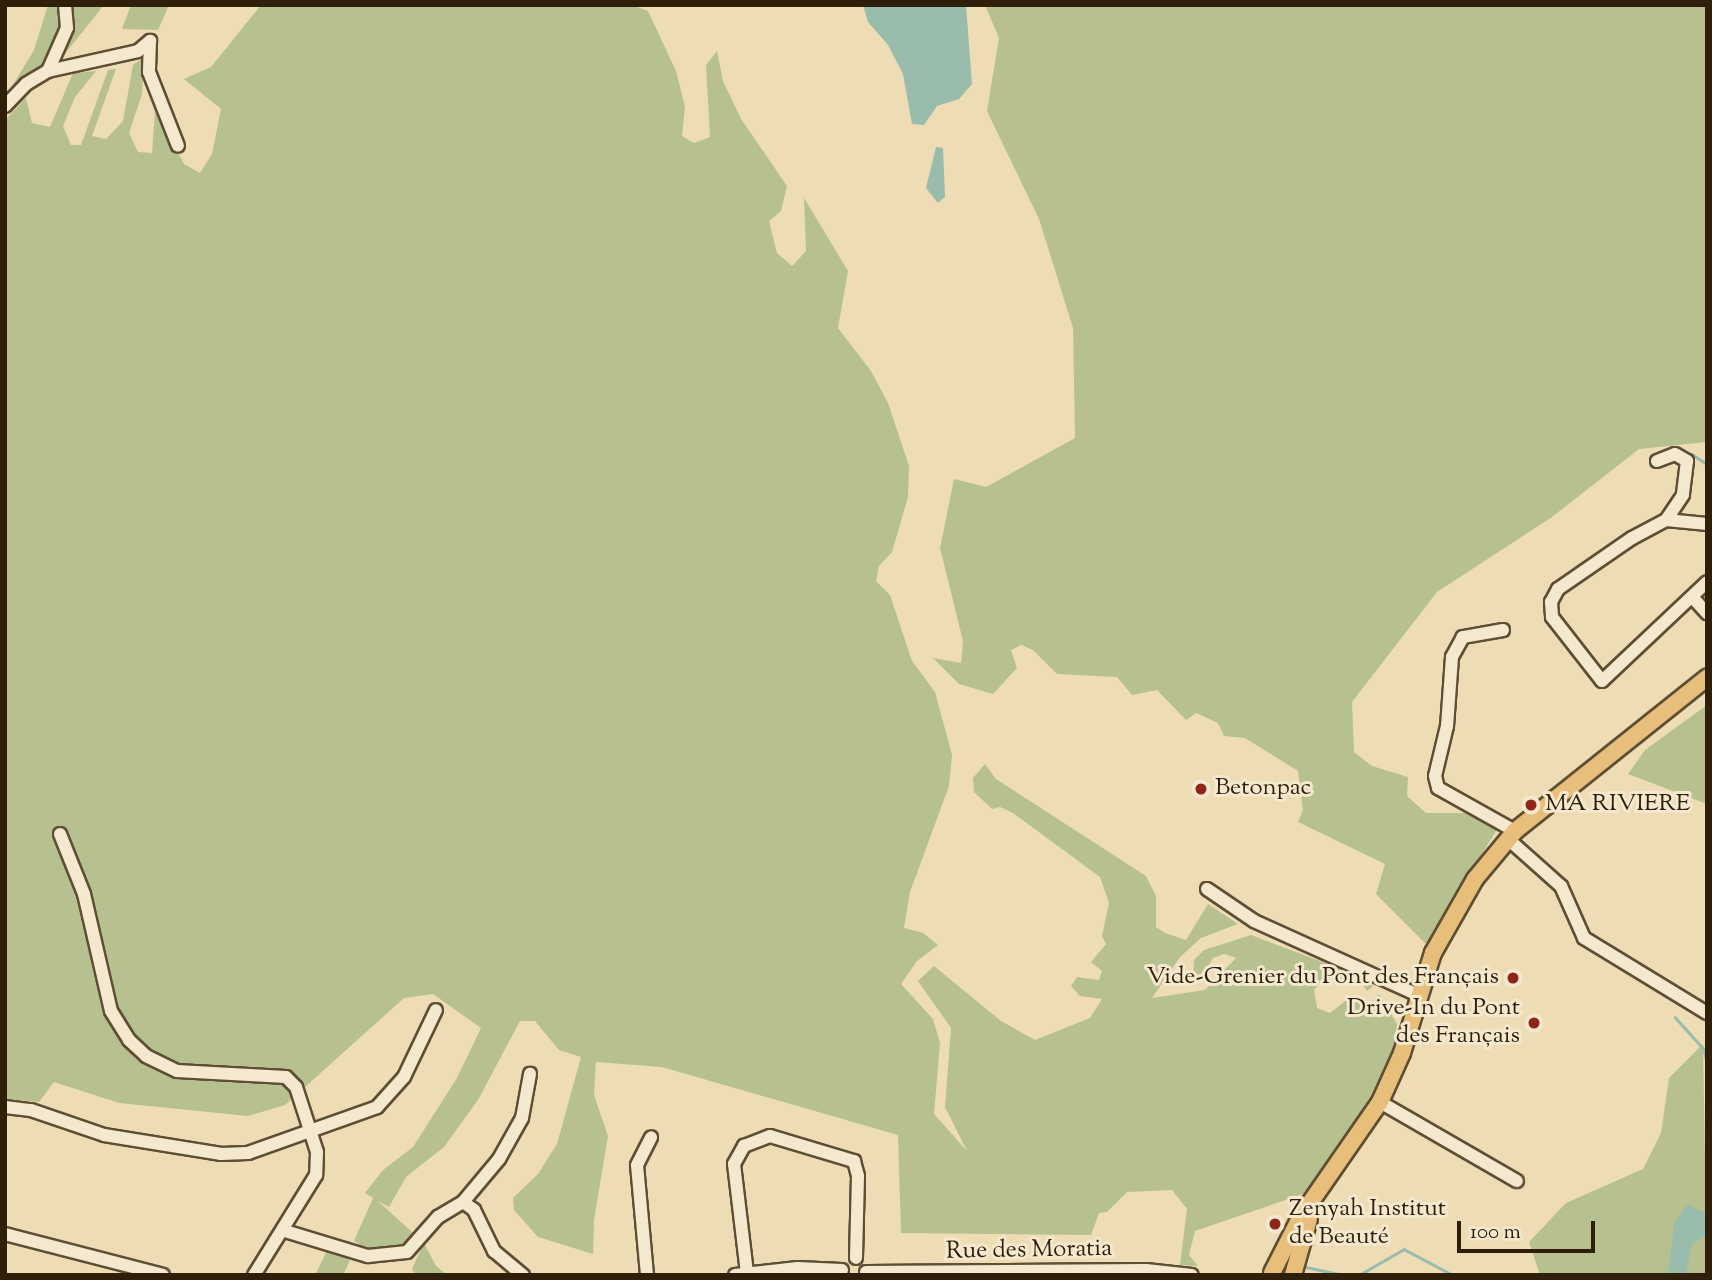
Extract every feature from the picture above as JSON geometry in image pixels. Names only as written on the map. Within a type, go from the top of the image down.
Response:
[{"type":"main road","points":[[1322,1184],[1292,1275],[1270,1274],[1322,1184],[1380,1102],[1445,929],[1475,879],[1512,838],[1707,678]]},
{"type":"street","points":[[48,71],[67,28],[65,5]]},
{"type":"street","points":[[5,106],[26,84],[48,71],[138,51],[150,41],[149,72],[178,145]]},
{"type":"street","points":[[1657,461],[1675,454],[1687,461],[1682,495],[1666,520],[1632,538],[1558,589],[1551,602],[1552,617],[1602,681],[1707,582]]},
{"type":"street","points":[[1666,520],[1707,524]]},
{"type":"street","points":[[1693,598],[1707,613]]},
{"type":"street","points":[[1503,630],[1463,637],[1452,657],[1447,726],[1435,776],[1438,788],[1512,838],[1561,886],[1584,938],[1707,1013]]},
{"type":"street","points":[[60,834],[84,894],[111,1011],[129,1040],[146,1056],[177,1071],[286,1077],[296,1087],[317,1152],[316,1175],[285,1231],[254,1275]]},
{"type":"street","points":[[1207,890],[1254,921],[1420,996]]},
{"type":"street","points":[[5,1107],[31,1110],[91,1132],[221,1154],[248,1153],[311,1127],[362,1114],[390,1096],[436,1010]]},
{"type":"street","points":[[285,1231],[368,1256],[397,1255],[411,1249],[438,1217],[463,1202],[512,1138],[522,1118],[530,1074]]},
{"type":"street","points":[[1380,1102],[1517,1181]]},
{"type":"street","points":[[770,1136],[854,1161],[858,1176],[856,1258],[846,1261],[843,1273],[797,1268],[741,1274],[734,1164],[744,1146],[770,1136]]},
{"type":"street","points":[[647,1275],[637,1165],[651,1137]]},
{"type":"street","points":[[463,1202],[474,1210],[494,1251],[523,1275]]},
{"type":"street","points":[[5,1234],[163,1275]]},
{"type":"street","name":"Rue des Moratia","points":[[856,1258],[865,1273],[1042,1274],[1146,1270],[1192,1275]]},
{"type":"green space","points":[[48,5],[104,5],[59,61],[45,65],[8,93],[34,50]]},
{"type":"green space","points":[[131,5],[169,5],[158,30],[122,29]]},
{"type":"green space","points":[[261,5],[632,5],[648,11],[676,71],[685,107],[682,136],[694,143],[710,137],[706,65],[717,51],[723,81],[741,119],[787,186],[781,211],[769,221],[777,253],[792,266],[806,251],[804,198],[848,271],[838,328],[871,371],[888,403],[909,466],[908,497],[892,552],[879,566],[876,581],[890,595],[912,661],[935,692],[952,755],[949,786],[910,892],[904,928],[923,933],[938,945],[917,961],[901,984],[933,1019],[940,1043],[934,1114],[967,1151],[945,1107],[951,1028],[918,981],[934,966],[1001,1021],[1035,1040],[1090,1018],[1102,999],[1080,996],[1071,986],[1077,977],[1099,980],[1102,971],[1091,962],[1106,944],[1102,936],[1109,903],[1100,877],[1013,813],[1000,807],[992,809],[974,792],[973,778],[985,764],[996,779],[1146,876],[1156,896],[1156,927],[1165,933],[1186,940],[1208,904],[1238,924],[1201,938],[1180,957],[1152,998],[1205,990],[1236,958],[1224,954],[1213,958],[1201,979],[1193,979],[1194,960],[1204,950],[1251,935],[1357,975],[1373,986],[1367,991],[1363,985],[1326,977],[1314,990],[1317,1008],[1330,1013],[1349,998],[1361,1001],[1364,1010],[1379,994],[1397,1024],[1391,1062],[1336,1155],[1306,1193],[1195,1231],[1189,1255],[1198,1266],[1180,1265],[1187,1209],[1172,1190],[1127,1192],[1107,1212],[1099,1213],[1091,1235],[901,1233],[898,1135],[662,1067],[596,1062],[594,1095],[608,1136],[594,1220],[593,1254],[538,1237],[514,1210],[513,1198],[538,1174],[557,1144],[581,1057],[559,1050],[535,1021],[520,1021],[478,1100],[444,1147],[406,1177],[389,1207],[378,1201],[413,1233],[406,1244],[385,1250],[362,1246],[354,1241],[373,1198],[365,1193],[383,1170],[413,1147],[457,1078],[481,1028],[433,994],[404,998],[285,1105],[248,1116],[119,1103],[54,1082],[39,1102],[5,1099],[5,120],[26,98],[32,123],[50,127],[73,73],[96,71],[75,97],[63,126],[71,145],[81,145],[108,70],[116,69],[92,136],[106,139],[123,121],[133,65],[144,57],[142,94],[129,133],[138,152],[152,153],[155,111],[184,164],[200,173],[212,154],[221,109],[184,79],[211,67]]},
{"type":"green space","points":[[985,5],[1707,5],[1707,442],[1639,449],[1552,517],[1437,592],[1352,702],[1354,752],[1372,766],[1408,777],[1407,796],[1426,813],[1467,813],[1498,828],[1426,944],[1376,894],[1385,864],[1298,822],[1303,810],[1298,771],[1245,738],[1224,736],[1218,723],[1196,713],[1186,720],[1157,690],[1132,695],[1117,677],[1057,674],[1033,650],[1021,645],[1011,650],[1017,668],[993,694],[959,684],[933,658],[961,663],[963,641],[940,548],[954,479],[986,487],[1075,438],[1073,328],[1039,219],[987,111],[999,38]]},
{"type":"green space","points":[[1707,705],[1707,804],[1628,774],[1645,750]]},
{"type":"green space","points":[[1703,1044],[1707,1275],[1540,1275],[1529,1242],[1566,1203],[1643,1169],[1661,1133],[1669,1078]]},
{"type":"green space","points":[[424,1243],[436,1266],[447,1275],[416,1275],[412,1269]]},
{"type":"green space","points":[[327,1251],[351,1258],[343,1275],[315,1275]]},
{"type":"shaded area","points":[[863,5],[966,5],[972,84],[959,99],[937,106],[924,125],[912,124],[903,74],[888,45],[868,22]]},
{"type":"shaded area","points":[[936,147],[943,148],[945,197],[938,203],[926,188]]},
{"type":"shaded area","points":[[1687,1205],[1707,1213],[1707,1235],[1692,1244],[1686,1275],[1668,1275],[1674,1224]]},
{"type":"waterway","points":[[1692,454],[1707,464]]},
{"type":"waterway","points":[[1675,1017],[1704,1049],[1707,1062]]},
{"type":"waterway","points":[[1359,1275],[1404,1249],[1453,1275]]},
{"type":"waterway","points":[[1306,1267],[1345,1275]]},
{"type":"place","name":"Betonpac","points":[[1201,789]]},
{"type":"place","name":"MA RIVIERE","points":[[1531,805]]},
{"type":"place","name":"Vide-Grenier du Pont des Français","points":[[1513,978]]},
{"type":"place","name":"Drive-In du Pont des Français","points":[[1534,1023]]},
{"type":"place","name":"Zenyah Institut de Beauté","points":[[1275,1224]]}]
